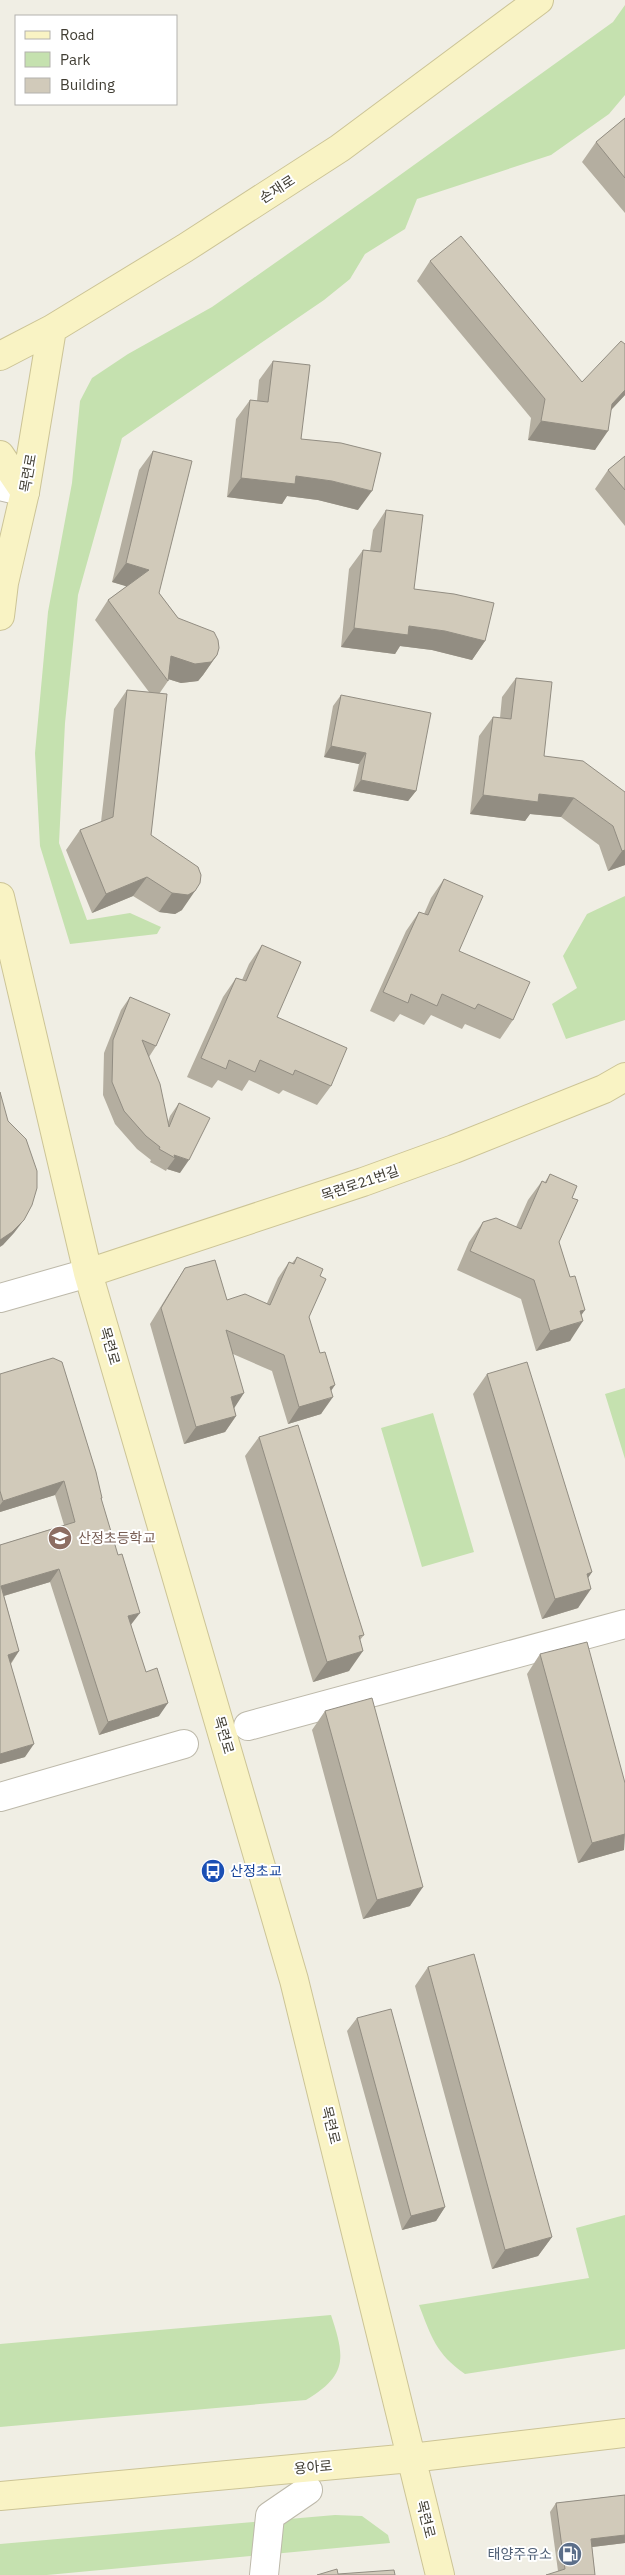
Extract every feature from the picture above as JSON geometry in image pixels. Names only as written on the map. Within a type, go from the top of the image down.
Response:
[{"type":"main road","name":"손재로","points":[[0,356],[52,329],[185,248],[340,148],[539,0]]},
{"type":"main road","name":"목련로","points":[[0,616],[12,489],[52,329]]},
{"type":"main road","points":[[0,455],[12,489]]},
{"type":"main road","name":"목련로","points":[[0,897],[88,1273],[294,1980],[440,2575]]},
{"type":"main road","name":"목련로21번길","points":[[88,1273],[283,1210],[454,1150],[625,1078]]},
{"type":"main road","name":"용아로","points":[[0,2496],[411,2458],[625,2433]]},
{"type":"street","points":[[0,1298],[88,1273]]},
{"type":"street","points":[[248,1726],[625,1624]]},
{"type":"street","points":[[0,1796],[184,1744]]},
{"type":"street","points":[[264,2575],[270,2516],[308,2490]]},
{"type":"green space","points":[[625,5],[625,95],[609,114],[551,155],[417,199],[405,229],[365,254],[350,279],[324,300],[122,438],[78,595],[65,723],[59,843],[87,920],[130,913],[161,927],[157,934],[70,944],[40,846],[35,753],[48,612],[72,483],[80,401],[92,378],[128,354],[212,307],[375,193],[613,22]]},
{"type":"green space","points":[[625,896],[625,1020],[566,1039],[552,1004],[577,988],[563,956],[587,914]]},
{"type":"green space","points":[[625,1388],[625,1459],[605,1394]]},
{"type":"green space","points":[[433,1413],[474,1552],[422,1567],[381,1428]]},
{"type":"green space","points":[[625,2215],[625,2349],[465,2374],[455,2367],[441,2352],[431,2335],[419,2305],[589,2278],[576,2228]]},
{"type":"green space","points":[[331,2315],[339,2342],[340,2364],[330,2382],[306,2400],[0,2427],[0,2344]]},
{"type":"green space","points":[[335,2515],[362,2516],[388,2535],[390,2543],[47,2575],[0,2575],[0,2544]]},
{"type":"building","points":[[625,118],[625,178],[596,142]]},
{"type":"building","points":[[461,236],[582,382],[621,341],[625,344],[625,390],[612,404],[608,431],[541,421],[545,399],[430,261]]},
{"type":"building","points":[[273,361],[310,365],[301,439],[341,443],[381,453],[372,491],[332,481],[296,476],[295,484],[241,478],[250,400],[268,402]]},
{"type":"building","points":[[153,451],[192,461],[159,593],[178,618],[214,632],[219,648],[217,655],[211,662],[195,664],[171,656],[168,681],[108,600],[149,570],[126,563]]},
{"type":"building","points":[[625,456],[625,490],[608,470]]},
{"type":"building","points":[[386,510],[423,515],[414,589],[454,594],[494,603],[485,641],[445,631],[409,626],[408,635],[354,628],[363,550],[381,552]]},
{"type":"building","points":[[516,678],[552,682],[544,756],[583,761],[625,792],[625,850],[622,851],[613,826],[574,798],[539,794],[538,802],[483,795],[493,717],[511,719]]},
{"type":"building","points":[[127,690],[167,694],[151,835],[198,867],[201,875],[200,883],[195,891],[188,895],[172,893],[147,877],[106,894],[80,830],[113,817]]},
{"type":"building","points":[[341,695],[431,713],[416,791],[361,780],[366,753],[331,746]]},
{"type":"building","points":[[444,879],[483,896],[459,951],[530,982],[513,1020],[478,1004],[475,1009],[442,994],[437,1006],[411,994],[408,1003],[383,992],[419,912],[428,915]]},
{"type":"building","points":[[262,945],[301,962],[277,1017],[347,1048],[331,1086],[295,1070],[293,1075],[260,1060],[255,1072],[229,1060],[226,1069],[201,1058],[236,978],[246,981]]},
{"type":"building","points":[[130,997],[170,1014],[156,1046],[142,1040],[160,1084],[169,1127],[179,1103],[210,1118],[189,1160],[174,1155],[175,1158],[159,1149],[160,1147],[146,1136],[124,1111],[112,1082],[113,1040]]},
{"type":"building","points":[[0,1092],[8,1121],[26,1139],[37,1171],[37,1188],[32,1205],[24,1220],[12,1232],[0,1240]]},
{"type":"building","points":[[550,1174],[577,1186],[572,1198],[578,1200],[559,1242],[570,1277],[575,1276],[585,1310],[580,1311],[583,1321],[550,1331],[534,1280],[470,1251],[483,1222],[496,1218],[521,1229],[542,1181],[546,1183]]},
{"type":"building","points":[[297,1257],[323,1269],[320,1276],[326,1279],[309,1317],[320,1353],[325,1352],[335,1385],[330,1387],[333,1397],[299,1407],[284,1355],[226,1330],[244,1393],[231,1397],[236,1416],[196,1427],[161,1308],[185,1268],[215,1260],[227,1300],[245,1294],[270,1305],[289,1262],[294,1264]]},
{"type":"building","points":[[53,1358],[62,1362],[96,1472],[101,1498],[118,1555],[122,1554],[140,1613],[128,1616],[146,1672],[157,1668],[168,1703],[108,1722],[59,1569],[1,1586],[19,1651],[8,1655],[34,1744],[0,1754],[0,1545],[75,1522],[64,1481],[3,1501],[0,1491],[0,1374]]},
{"type":"building","points":[[527,1362],[592,1572],[587,1574],[591,1589],[555,1599],[487,1374]]},
{"type":"building","points":[[298,1425],[364,1635],[359,1636],[363,1651],[327,1662],[259,1437]]},
{"type":"building","points":[[587,1642],[625,1783],[625,1834],[592,1843],[540,1654]]},
{"type":"building","points":[[372,1698],[423,1887],[377,1900],[325,1711]]},
{"type":"building","points":[[474,1954],[552,2237],[505,2250],[428,1967]]},
{"type":"building","points":[[391,2009],[445,2207],[411,2216],[357,2018]]},
{"type":"building","points":[[625,2495],[625,2535],[591,2539],[595,2575],[546,2575],[565,2569],[556,2503]]},
{"type":"building","points":[[337,2569],[338,2574],[394,2570],[395,2575],[317,2575]]},
{"type":"place","name":"산정초등학교","points":[[60,1538]]},
{"type":"place","name":"산정초교","points":[[213,1871]]},
{"type":"place","name":"태양주유소","points":[[570,2554]]}]
